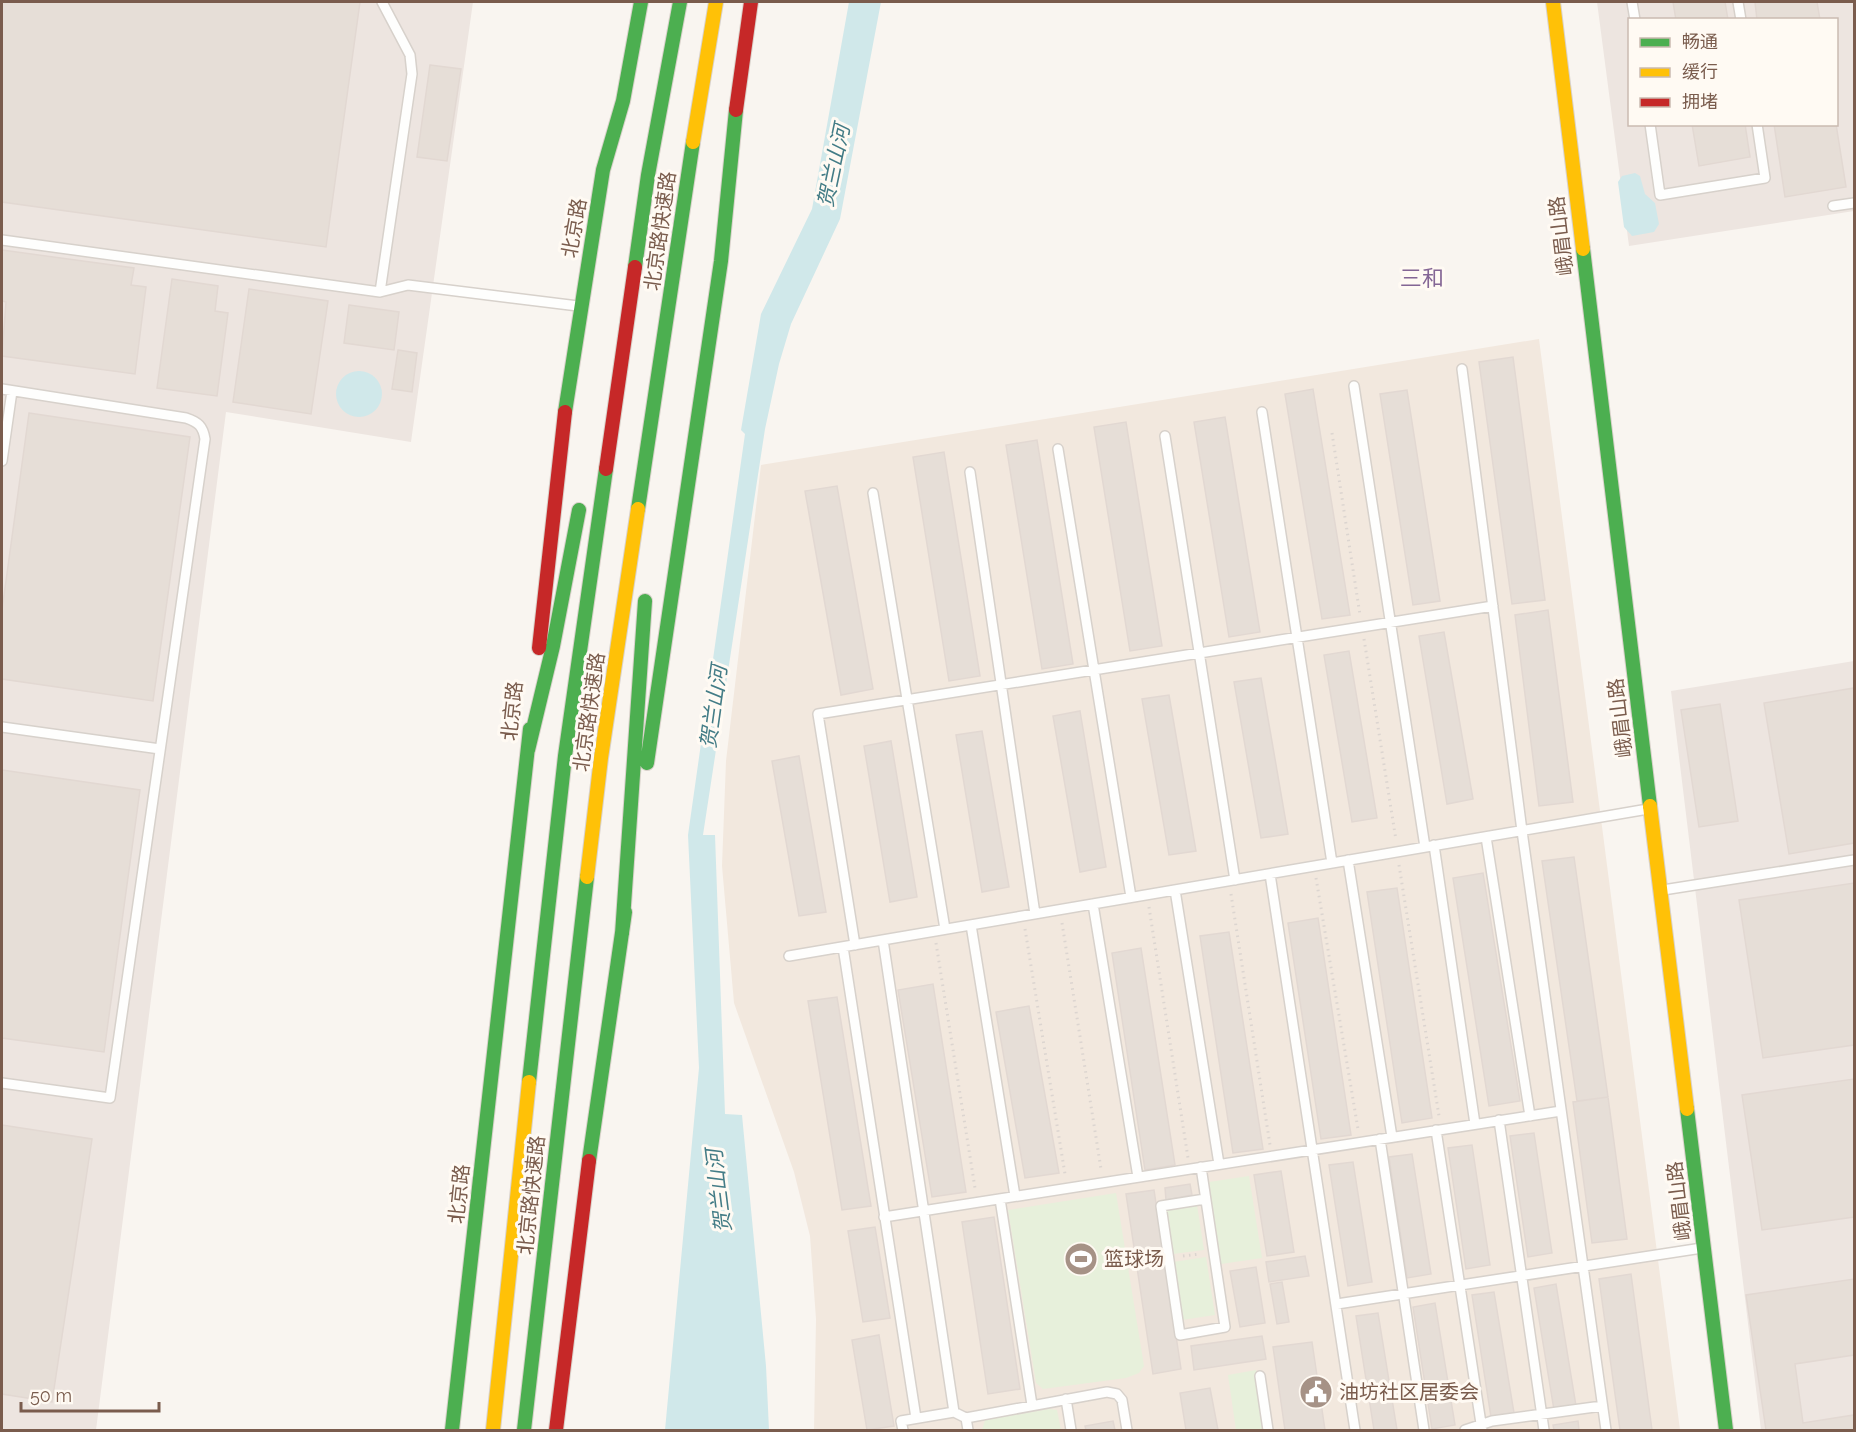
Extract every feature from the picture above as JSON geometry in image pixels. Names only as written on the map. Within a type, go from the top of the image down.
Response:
[{"type":"main road","name":"北京路","points":[[452,1431],[570,368],[603,170],[623,101],[640,2]]},
{"type":"main road","name":"北京路快速路","points":[[493,1431],[565,756],[648,175],[680,2]]},
{"type":"main road","name":"北京路快速路","points":[[524,1431],[601,758],[695,126],[716,2]]},
{"type":"main road","points":[[556,1431],[589,1160],[722,261],[739,76],[751,2]]},
{"type":"main road","name":"峨眉山路","points":[[1553,2],[1726,1431]]},
{"type":"main road","points":[[634,169],[676,24]]},
{"type":"main road","points":[[689,266],[695,126]]},
{"type":"main road","points":[[528,750],[553,646],[581,495]]},
{"type":"main road","points":[[622,934],[647,589]]},
{"type":"lane","points":[[380,292],[412,74],[410,55],[382,2]]},
{"type":"lane","points":[[1632,2],[1635,18]]},
{"type":"lane","points":[[1738,2],[1741,18]]},
{"type":"lane","points":[[1650,126],[1660,195],[1765,178],[1757,126]]},
{"type":"lane","points":[[1833,206],[1854,203]]},
{"type":"lane","points":[[2,240],[380,292],[408,285],[580,307]]},
{"type":"lane","points":[[1462,369],[1522,831],[1606,1431]]},
{"type":"lane","points":[[1354,386],[1390,624],[1430,846],[1475,1124]]},
{"type":"lane","points":[[2,461],[7,390],[186,418],[196,422],[203,429],[205,439],[110,1098],[2,1083]]},
{"type":"lane","points":[[1262,412],[1332,863]]},
{"type":"lane","points":[[1165,436],[1232,880]]},
{"type":"lane","points":[[1058,449],[1131,897]]},
{"type":"lane","points":[[969,472],[1035,914]]},
{"type":"lane","points":[[873,494],[945,929]]},
{"type":"lane","points":[[855,945],[818,714],[1493,606]]},
{"type":"lane","points":[[2,727],[160,749]]},
{"type":"lane","points":[[789,956],[1651,808]]},
{"type":"lane","points":[[1486,837],[1530,1116]]},
{"type":"lane","points":[[1348,860],[1392,1137]]},
{"type":"lane","points":[[1660,891],[1854,860]]},
{"type":"lane","points":[[1270,873],[1337,1304],[1354,1431]]},
{"type":"lane","points":[[1175,890],[1219,1164]]},
{"type":"lane","points":[[1093,904],[1138,1177]]},
{"type":"lane","points":[[971,925],[1015,1196]]},
{"type":"lane","points":[[883,940],[954,1412]]},
{"type":"lane","points":[[843,947],[916,1418]]},
{"type":"lane","points":[[884,1217],[1561,1111]]},
{"type":"lane","points":[[1499,1120],[1544,1431]]},
{"type":"lane","points":[[1439,1130],[1482,1428]]},
{"type":"lane","points":[[1380,1139],[1424,1431]]},
{"type":"lane","points":[[1201,1167],[1206,1198],[1225,1328],[1180,1335],[1161,1206],[1206,1198]]},
{"type":"lane","points":[[1000,1198],[1032,1405]]},
{"type":"lane","points":[[1337,1304],[1704,1247]]},
{"type":"lane","points":[[1260,1376],[1268,1431]]},
{"type":"lane","points":[[903,1431],[902,1421],[916,1418],[954,1412],[966,1418],[1107,1392],[1117,1394],[1122,1400],[1127,1431]]},
{"type":"lane","points":[[1066,1399],[1071,1431]]},
{"type":"lane","points":[[1465,1431],[1542,1414],[1602,1406]]},
{"type":"lane","points":[[966,1418],[968,1431]]},
{"type":"path","points":[[1332,433],[1439,1130]]},
{"type":"path","points":[[1314,866],[1360,1142]]},
{"type":"path","points":[[1232,880],[1271,1156]]},
{"type":"path","points":[[1147,895],[1189,1169]]},
{"type":"path","points":[[1060,910],[1103,1182]]},
{"type":"path","points":[[1023,916],[1067,1188]]},
{"type":"path","points":[[934,931],[977,1202]]},
{"type":"path","points":[[1169,1258],[1214,1252]]},
{"type":"shaded area","points":[[2,2],[473,2],[411,442],[226,412],[96,1430],[2,1430]]},
{"type":"shaded area","points":[[1597,2],[1854,2],[1854,211],[1629,246]]},
{"type":"shaded area","points":[[1539,339],[1680,1430],[814,1430],[816,1319],[810,1236],[794,1172],[734,1003],[722,866],[726,761],[761,465]]},
{"type":"shaded area","points":[[1854,661],[1854,1430],[1761,1430],[1671,691]]},
{"type":"green space","points":[[1249,1176],[1262,1258],[1221,1264],[1209,1182]]},
{"type":"green space","points":[[1116,1193],[1144,1366],[1139,1373],[1126,1378],[1043,1389],[1036,1383],[1008,1210]]},
{"type":"green space","points":[[1197,1205],[1204,1250],[1173,1254],[1166,1210]]},
{"type":"green space","points":[[1206,1257],[1215,1315],[1182,1320],[1173,1262]]},
{"type":"green space","points":[[1256,1370],[1265,1430],[1236,1430],[1228,1375]]},
{"type":"green space","points":[[1049,1409],[1057,1410],[1061,1430],[982,1430],[985,1420]]},
{"type":"water","name":"贺兰山河","points":[[849,2],[881,2],[840,219],[791,324],[779,364],[765,429],[703,835],[715,835],[725,1114],[742,1115],[766,1366],[769,1430],[665,1430],[699,1068],[688,835],[745,434],[741,430],[761,314],[812,209]]},
{"type":"water","points":[[1635,173],[1640,176],[1645,194],[1655,203],[1659,224],[1654,232],[1632,236],[1624,227],[1618,182],[1622,176]]},
{"type":"water","points":[[359,371],[375,378],[382,394],[375,410],[359,417],[343,410],[336,394],[343,378]]},
{"type":"building","points":[[2,2],[360,2],[326,247],[2,202]]},
{"type":"building","points":[[1673,2],[1725,2],[1728,18],[1676,18]]},
{"type":"building","points":[[1755,2],[1817,2],[1820,18],[1757,18]]},
{"type":"building","points":[[430,65],[461,69],[447,161],[417,157]]},
{"type":"building","points":[[1692,126],[1745,126],[1750,157],[1699,166]]},
{"type":"building","points":[[1774,126],[1836,126],[1846,187],[1785,197]]},
{"type":"building","points":[[2,250],[134,268],[131,285],[146,287],[135,374],[2,356],[6,302],[2,301]]},
{"type":"building","points":[[172,279],[218,286],[215,311],[228,313],[217,396],[157,388]]},
{"type":"building","points":[[249,289],[328,301],[311,414],[233,402]]},
{"type":"building","points":[[349,305],[399,312],[394,350],[344,343]]},
{"type":"building","points":[[398,350],[417,353],[412,392],[392,389]]},
{"type":"building","points":[[1513,357],[1545,600],[1512,604],[1479,362]]},
{"type":"building","points":[[1313,389],[1350,615],[1322,619],[1285,394]]},
{"type":"building","points":[[1407,390],[1440,601],[1413,605],[1380,394]]},
{"type":"building","points":[[29,413],[190,437],[153,701],[2,679],[2,610]]},
{"type":"building","points":[[1225,417],[1260,632],[1229,637],[1194,422]]},
{"type":"building","points":[[1126,422],[1162,646],[1130,651],[1094,427]]},
{"type":"building","points":[[1037,440],[1073,664],[1042,669],[1006,445]]},
{"type":"building","points":[[944,452],[980,676],[949,681],[913,457]]},
{"type":"building","points":[[837,486],[873,689],[841,695],[805,491]]},
{"type":"building","points":[[1548,610],[1573,802],[1539,806],[1515,615]]},
{"type":"building","points":[[1444,632],[1473,799],[1447,804],[1419,636]]},
{"type":"building","points":[[1349,651],[1377,818],[1352,822],[1324,655]]},
{"type":"building","points":[[1261,678],[1288,834],[1261,838],[1234,682]]},
{"type":"building","points":[[1854,688],[1854,843],[1789,854],[1764,703]]},
{"type":"building","points":[[1169,695],[1196,851],[1169,855],[1142,699]]},
{"type":"building","points":[[1720,704],[1738,821],[1699,827],[1681,710]]},
{"type":"building","points":[[1080,711],[1106,867],[1080,872],[1053,716]]},
{"type":"building","points":[[982,731],[1009,887],[982,892],[956,735]]},
{"type":"building","points":[[891,741],[917,897],[890,902],[864,746]]},
{"type":"building","points":[[799,756],[826,912],[799,916],[772,761]]},
{"type":"building","points":[[2,770],[140,790],[104,1052],[2,1038]]},
{"type":"building","points":[[1574,857],[1608,1097],[1577,1101],[1542,861]]},
{"type":"building","points":[[1483,873],[1520,1101],[1489,1106],[1453,878]]},
{"type":"building","points":[[1854,883],[1854,1045],[1763,1058],[1739,900]]},
{"type":"building","points":[[1397,888],[1432,1118],[1402,1123],[1367,892]]},
{"type":"building","points":[[1318,918],[1351,1135],[1321,1139],[1288,923]]},
{"type":"building","points":[[1229,932],[1263,1149],[1233,1153],[1200,936]]},
{"type":"building","points":[[1141,948],[1175,1165],[1145,1170],[1112,953]]},
{"type":"building","points":[[933,984],[966,1192],[932,1197],[898,990]]},
{"type":"building","points":[[837,997],[871,1206],[842,1210],[808,1001]]},
{"type":"building","points":[[1029,1006],[1059,1173],[1025,1178],[996,1012]]},
{"type":"building","points":[[1854,1079],[1854,1217],[1762,1230],[1742,1095]]},
{"type":"building","points":[[1608,1097],[1627,1239],[1592,1243],[1573,1102]]},
{"type":"building","points":[[2,1125],[92,1139],[52,1402],[2,1394]]},
{"type":"building","points":[[1534,1133],[1552,1253],[1528,1257],[1510,1136]]},
{"type":"building","points":[[1472,1145],[1490,1265],[1466,1269],[1448,1148]]},
{"type":"building","points":[[1412,1154],[1431,1274],[1407,1278],[1389,1157]]},
{"type":"building","points":[[1353,1162],[1372,1282],[1348,1286],[1329,1165]]},
{"type":"building","points":[[1281,1171],[1294,1252],[1267,1256],[1254,1175]]},
{"type":"building","points":[[1190,1184],[1192,1195],[1166,1200],[1165,1188]]},
{"type":"building","points":[[1154,1190],[1181,1369],[1153,1374],[1126,1194]]},
{"type":"building","points":[[994,1217],[1020,1389],[988,1394],[962,1222]]},
{"type":"building","points":[[875,1227],[890,1318],[863,1322],[848,1231]]},
{"type":"building","points":[[1305,1256],[1309,1276],[1269,1282],[1266,1262]]},
{"type":"building","points":[[1256,1267],[1265,1323],[1240,1327],[1230,1271]]},
{"type":"building","points":[[1631,1274],[1652,1430],[1620,1430],[1599,1279]]},
{"type":"building","points":[[1854,1279],[1854,1355],[1795,1364],[1803,1423],[1854,1415],[1854,1430],[1766,1430],[1746,1295]]},
{"type":"building","points":[[1282,1282],[1289,1322],[1277,1324],[1270,1284]]},
{"type":"building","points":[[1556,1284],[1576,1406],[1554,1410],[1534,1288]]},
{"type":"building","points":[[1494,1292],[1514,1413],[1491,1417],[1472,1295]]},
{"type":"building","points":[[1435,1303],[1455,1425],[1432,1429],[1413,1307]]},
{"type":"building","points":[[1378,1313],[1397,1430],[1374,1430],[1356,1316]]},
{"type":"building","points":[[879,1335],[894,1426],[867,1430],[852,1340]]},
{"type":"building","points":[[1262,1336],[1266,1359],[1194,1370],[1191,1346]]},
{"type":"building","points":[[1312,1342],[1325,1430],[1285,1430],[1273,1347]]},
{"type":"building","points":[[1210,1388],[1218,1430],[1186,1430],[1180,1393]]},
{"type":"building","points":[[1113,1421],[1115,1430],[1086,1430],[1085,1426]]},
{"type":"building","points":[[1578,1421],[1579,1430],[1554,1430],[1553,1425]]},
{"type":"traffic: fast","points":[[565,412],[603,170],[623,101],[641,2]]},
{"type":"traffic: fast","points":[[635,267],[648,175],[680,2]]},
{"type":"traffic: fast","points":[[647,763],[721,261],[736,110]]},
{"type":"traffic: fast","points":[[638,509],[693,142]]},
{"type":"traffic: fast","points":[[1583,249],[1650,806]]},
{"type":"traffic: fast","points":[[529,1082],[565,756],[606,469]]},
{"type":"traffic: fast","points":[[528,750],[553,646],[579,510]]},
{"type":"traffic: fast","points":[[622,934],[645,601]]},
{"type":"traffic: fast","points":[[452,1430],[530,729]]},
{"type":"traffic: fast","points":[[524,1430],[587,877]]},
{"type":"traffic: fast","points":[[589,1161],[625,912]]},
{"type":"traffic: fast","points":[[1687,1109],[1726,1430]]},
{"type":"traffic: slow","points":[[693,142],[716,2]]},
{"type":"traffic: slow","points":[[1553,2],[1583,249]]},
{"type":"traffic: slow","points":[[587,877],[601,758],[638,509]]},
{"type":"traffic: slow","points":[[1650,806],[1687,1109]]},
{"type":"traffic: slow","points":[[493,1430],[529,1082]]},
{"type":"traffic: jam","points":[[736,110],[751,2]]},
{"type":"traffic: jam","points":[[606,469],[635,267]]},
{"type":"traffic: jam","points":[[539,648],[565,412]]},
{"type":"traffic: jam","points":[[556,1430],[589,1161]]},
{"type":"place","name":"篮球场","points":[[1081,1259]]},
{"type":"place","name":"油坊社区居委会","points":[[1316,1392]]},
{"type":"district","name":"三和","points":[[1422,278]]}]
